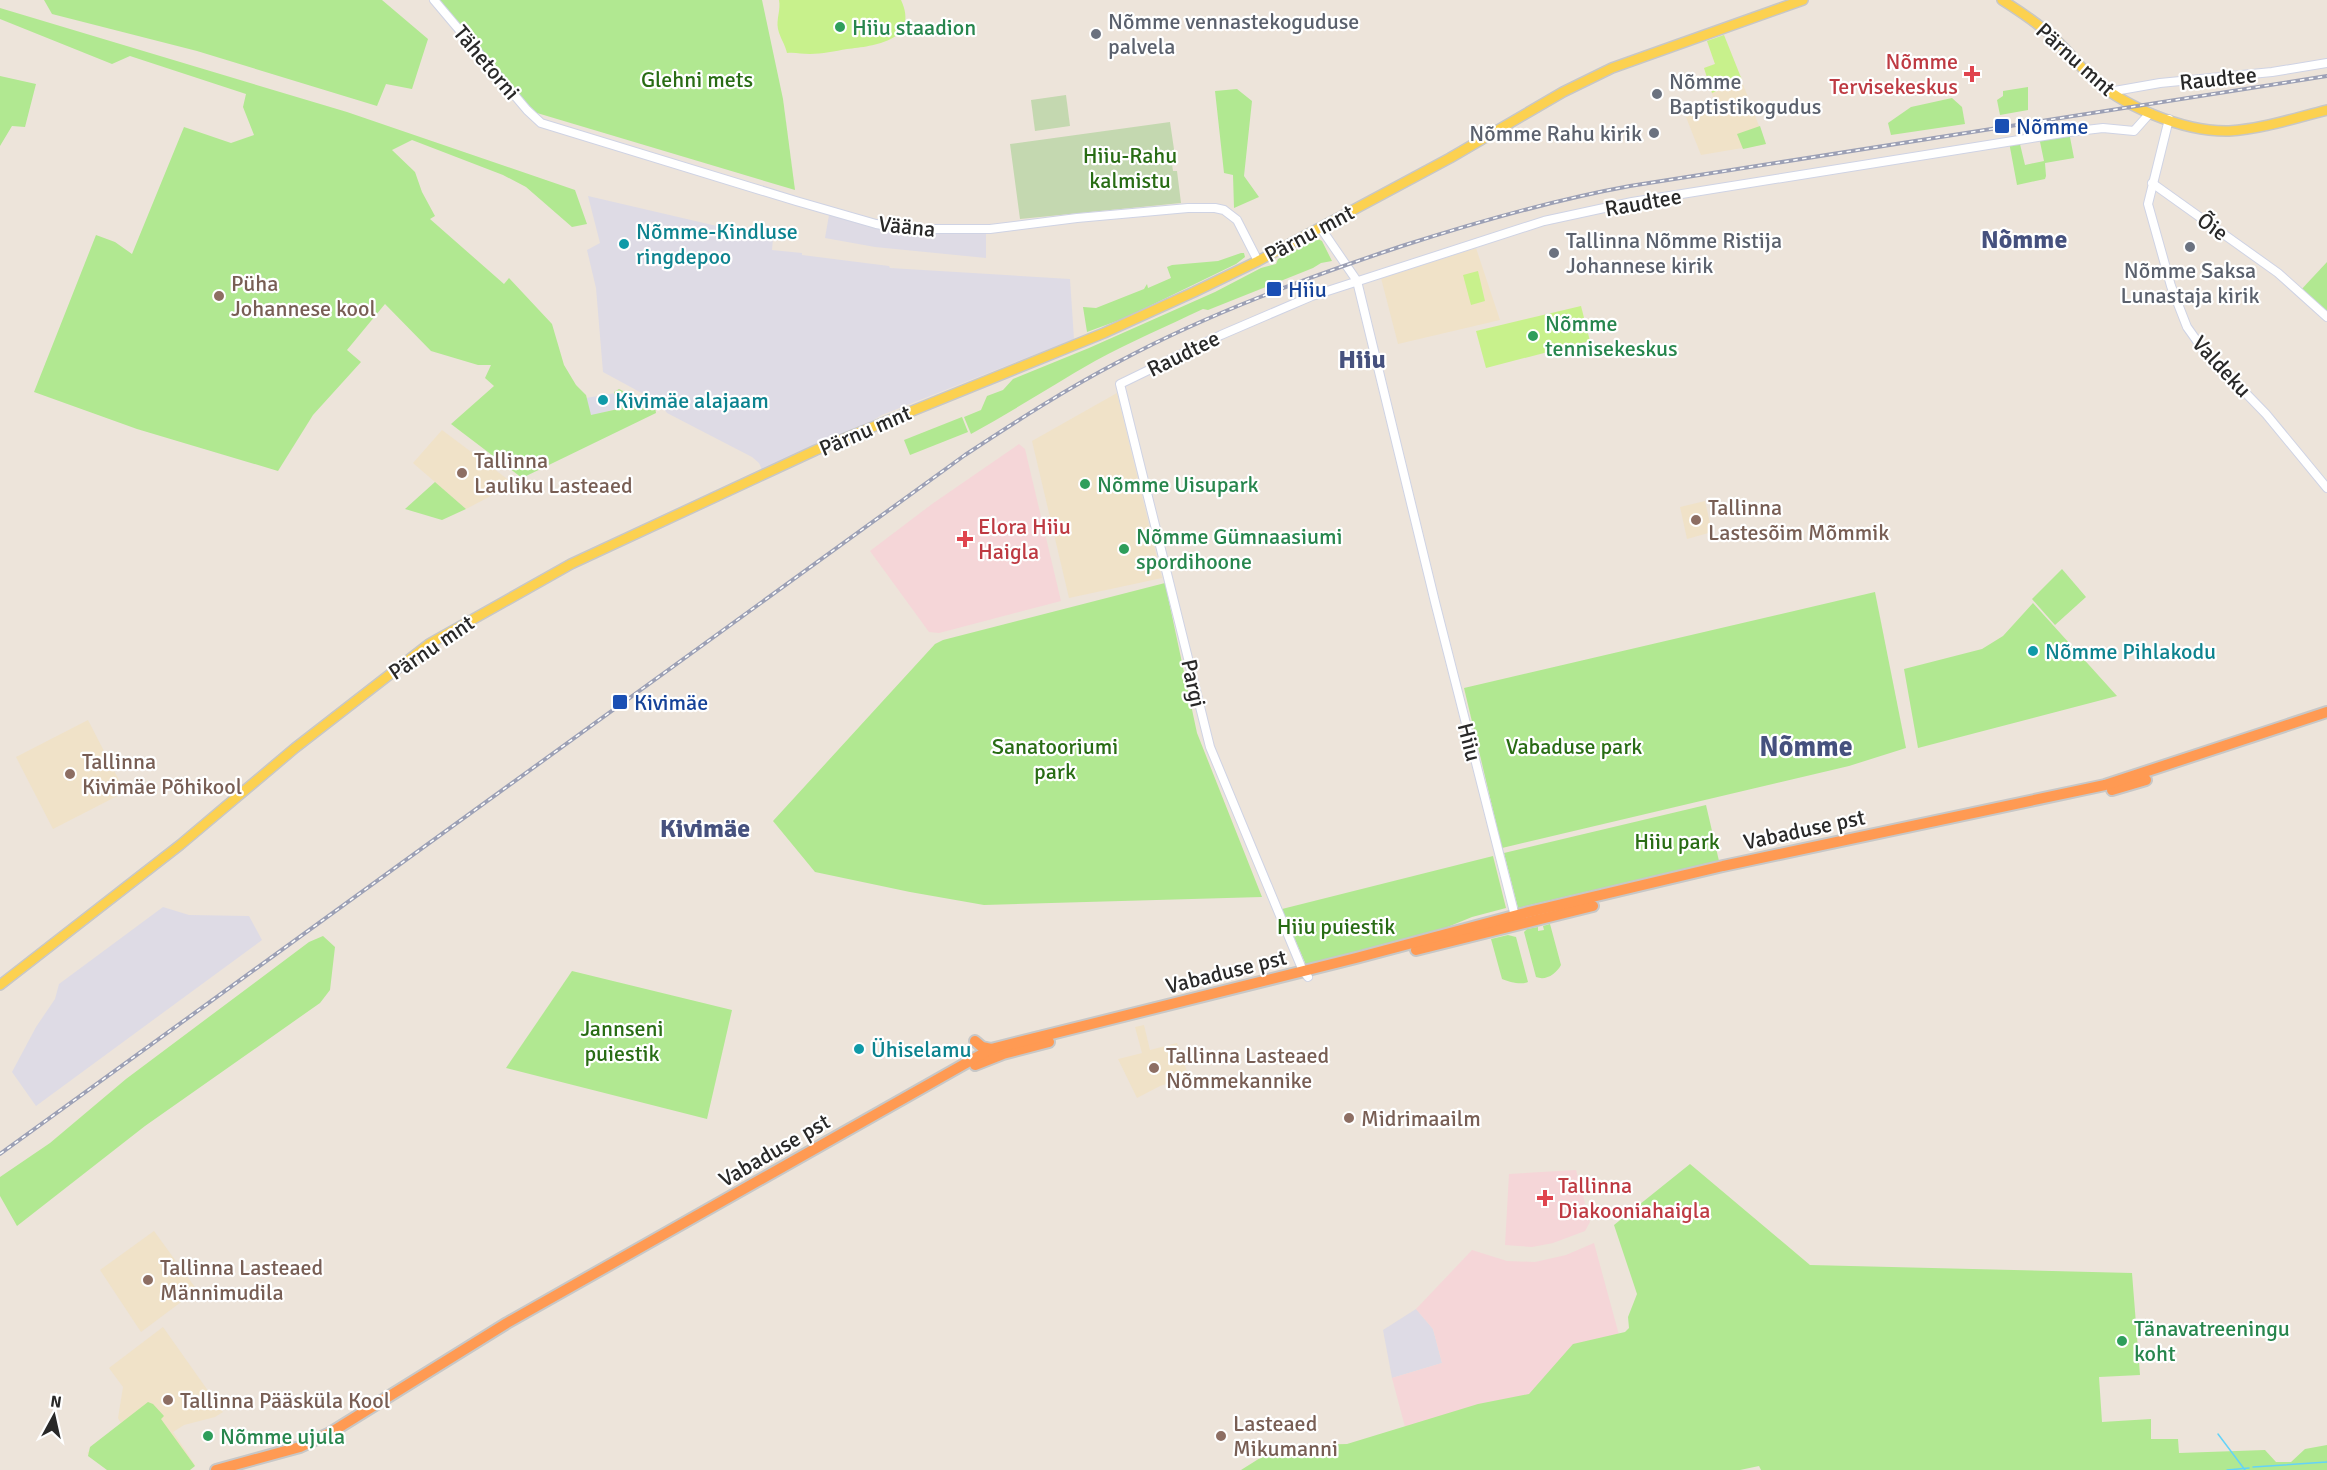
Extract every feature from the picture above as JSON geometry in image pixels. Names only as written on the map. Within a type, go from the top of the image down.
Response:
[{"type":"highway","name":"Vabaduse pst","points":[[241,1470],[292,1455],[331,1438],[510,1327],[978,1063],[1012,1051],[1515,916],[1723,866],[2106,785],[2327,712]]},
{"type":"highway","name":"Vabaduse pst","points":[[216,1470],[300,1446],[330,1433],[507,1323],[991,1049],[1724,873],[2128,786],[2327,720]]},
{"type":"highway","points":[[975,1041],[982,1047],[991,1049]]},
{"type":"main road","name":"Pärnu mnt","points":[[0,985],[189,838],[281,760],[429,645],[571,564],[790,462],[1104,333],[1258,261],[1450,158],[1570,88],[1612,68],[1803,0]]},
{"type":"main road","name":"Pärnu mnt","points":[[2002,0],[2045,30],[2109,92],[2150,113],[2210,130],[2229,131],[2263,126],[2327,110]]},
{"type":"street","name":"Tähetorni","points":[[434,0],[527,110],[541,123]]},
{"type":"street","name":"Raudtee","points":[[2109,92],[2160,83],[2272,72],[2327,63]]},
{"type":"street","name":"Raudtee","points":[[1120,384],[1184,352],[1312,296],[1544,221],[1642,201],[2069,132],[2103,128],[2134,131],[2150,113]]},
{"type":"street","name":"Valdeku","points":[[2169,119],[2148,204],[2171,286],[2192,335],[2266,414],[2327,488]]},
{"type":"street","name":"Vääna","points":[[541,123],[796,201],[876,224],[906,229],[999,229],[1077,218],[1188,208],[1215,208],[1224,210],[1237,220],[1258,261]]},
{"type":"street","name":"Õie","points":[[2152,183],[2278,273],[2327,316]]},
{"type":"street","name":"Hiiu","points":[[1320,227],[1356,280],[1439,620],[1515,916]]},
{"type":"street","points":[[1296,240],[1319,235],[1328,239]]},
{"type":"street","name":"Pargi","points":[[1120,384],[1210,747],[1305,974]]},
{"type":"shaded area","points":[[1724,35],[1766,144],[1701,155],[1684,112],[1714,100],[1704,68],[1715,64],[1707,41]]},
{"type":"shaded area","points":[[588,196],[773,239],[772,250],[889,266],[890,268],[1070,279],[1074,339],[882,415],[845,438],[764,474],[759,463],[752,457],[667,413],[660,403],[603,372],[596,288],[587,250],[600,243]]},
{"type":"shaded area","points":[[829,215],[874,228],[906,233],[986,233],[986,258],[875,247],[825,238]]},
{"type":"shaded area","points":[[1476,248],[1500,320],[1398,344],[1381,278]]},
{"type":"shaded area","points":[[615,393],[619,408],[591,416],[586,398]]},
{"type":"shaded area","points":[[1117,393],[1162,578],[1069,598],[1032,441]]},
{"type":"shaded area","name":"Tallinna Lauliku Lasteaed","points":[[442,430],[514,484],[466,509],[413,463]]},
{"type":"shaded area","name":"Elora Hiiu Haigla","points":[[1019,444],[1025,449],[1061,601],[939,633],[929,632],[870,551],[932,504]]},
{"type":"shaded area","name":"Tallinna Lastesõim Mõmmik","points":[[1705,501],[1712,532],[1687,539],[1680,507]]},
{"type":"shaded area","name":"Tallinna Kivimäe Põhikool","points":[[88,720],[125,792],[53,829],[16,757]]},
{"type":"shaded area","points":[[163,907],[189,915],[249,916],[262,940],[36,1106],[12,1072],[36,1027],[55,999],[59,984]]},
{"type":"shaded area","name":"Tallinna Lasteaed Nõmmekannike","points":[[1144,1025],[1150,1050],[1177,1043],[1189,1077],[1160,1086],[1137,1098],[1118,1059],[1142,1053],[1135,1027]]},
{"type":"shaded area","name":"Tallinna Diakooniahaigla","points":[[1576,1170],[1590,1222],[1585,1231],[1553,1243],[1532,1247],[1505,1245],[1509,1174]]},
{"type":"shaded area","name":"Tallinna Lasteaed Männimudila","points":[[154,1231],[197,1290],[141,1332],[100,1270]]},
{"type":"shaded area","points":[[1594,1243],[1634,1390],[1405,1427],[1392,1378],[1442,1363],[1433,1329],[1416,1309],[1472,1250],[1507,1261],[1535,1262],[1566,1255]]},
{"type":"shaded area","points":[[1416,1309],[1433,1329],[1442,1363],[1392,1378],[1383,1330]]},
{"type":"shaded area","name":"Tallinna Pääsküla Kool","points":[[163,1327],[223,1412],[215,1417],[184,1425],[173,1432],[195,1465],[177,1470],[111,1470],[87,1453],[122,1425],[118,1418],[123,1387],[109,1368]]},
{"type":"green space","points":[[44,0],[382,0],[428,39],[412,89],[386,84],[377,106],[197,51],[52,14]]},
{"type":"green space","name":"Glehni mets","points":[[434,0],[762,0],[783,99],[795,190],[527,110]]},
{"type":"green space","name":"Hiiu staadion","points":[[779,0],[901,0],[905,14],[904,25],[891,39],[870,46],[819,54],[787,53],[778,29]]},
{"type":"green space","points":[[0,8],[347,112],[575,190],[587,224],[572,227],[526,187],[503,175],[412,140],[392,150],[415,172],[422,192],[435,216],[430,219],[504,284],[509,278],[552,324],[564,365],[576,385],[586,395],[591,415],[618,409],[614,392],[619,389],[655,407],[656,413],[522,478],[451,424],[494,386],[485,378],[491,365],[478,365],[431,351],[385,304],[347,350],[361,362],[313,415],[278,471],[137,429],[34,392],[96,235],[115,242],[132,254],[184,127],[231,143],[254,135],[243,107],[246,94],[130,56],[112,64],[0,19]]},
{"type":"green space","points":[[1724,35],[1742,80],[1712,93],[1704,68],[1715,64],[1707,41]]},
{"type":"green space","points":[[0,76],[36,84],[25,127],[12,126],[0,146]]},
{"type":"green space","points":[[2028,87],[2028,110],[2000,115],[1997,100],[2003,96],[2003,91]]},
{"type":"green space","points":[[1237,89],[1252,101],[1244,176],[1259,197],[1234,208],[1233,175],[1224,173],[1215,91]]},
{"type":"green space","points":[[1066,95],[1070,126],[1035,131],[1031,100]]},
{"type":"green space","points":[[1952,98],[1962,107],[1965,124],[1891,135],[1888,123],[1911,107]]},
{"type":"green space","name":"Hiiu-Rahu kalmistu","points":[[1170,122],[1175,156],[1171,157],[1173,171],[1177,171],[1181,203],[1020,219],[1010,144]]},
{"type":"green space","points":[[1760,126],[1766,144],[1743,149],[1737,134]]},
{"type":"green space","points":[[2069,132],[2074,158],[2045,163],[2045,179],[2017,185],[2009,142],[2019,140],[2025,165],[2044,161],[2039,137]]},
{"type":"green space","points":[[1318,239],[1322,241],[1332,261],[1321,263],[1208,310],[1203,309],[1135,341],[1095,361],[971,434],[964,417],[981,410],[987,396],[1003,390],[1013,379],[1215,292],[1261,268],[1276,264],[1278,259]]},
{"type":"green space","points":[[1244,253],[1245,257],[1236,264],[1125,318],[1087,332],[1083,307],[1096,308],[1144,289],[1147,284],[1148,288],[1171,278],[1167,267],[1172,265],[1218,261]]},
{"type":"green space","points":[[2327,262],[2327,317],[2299,292]]},
{"type":"green space","points":[[1478,271],[1485,301],[1471,305],[1463,275]]},
{"type":"green space","name":"Nõmme tennisekeskus","points":[[1581,306],[1590,341],[1486,368],[1476,331]]},
{"type":"green space","points":[[962,417],[968,432],[910,455],[904,440]]},
{"type":"green space","points":[[435,482],[466,509],[442,520],[405,509]]},
{"type":"green space","points":[[2062,569],[2086,597],[2055,625],[2032,599]]},
{"type":"green space","name":"Sanatooriumi park","points":[[1165,583],[1197,733],[1262,897],[984,905],[815,872],[773,821],[935,644],[943,640]]},
{"type":"green space","name":"Vabaduse park","points":[[1875,592],[1906,748],[1849,766],[1502,848],[1464,688]]},
{"type":"green space","points":[[2033,603],[2117,696],[1918,748],[1904,669],[1982,649],[2003,636]]},
{"type":"green space","name":"Hiiu park","points":[[1706,805],[1719,861],[1518,908],[1504,853]]},
{"type":"green space","name":"Hiiu puiestik","points":[[1493,856],[1506,908],[1472,917],[1433,933],[1306,965],[1282,909]]},
{"type":"green space","points":[[1550,924],[1561,965],[1550,976],[1540,978],[1536,977],[1524,932],[1527,929],[1538,927],[1538,931],[1544,930],[1543,926]]},
{"type":"green space","points":[[1508,935],[1516,937],[1528,982],[1519,983],[1502,979],[1491,939]]},
{"type":"green space","points":[[323,936],[335,947],[330,990],[320,1003],[145,1126],[17,1226],[0,1196],[0,1177],[50,1143],[126,1079],[309,942]]},
{"type":"green space","name":"Jannseni puiestik","points":[[572,971],[732,1010],[707,1119],[506,1068]]},
{"type":"green space","points":[[1690,1164],[1810,1265],[2132,1273],[2140,1375],[2099,1377],[2102,1422],[2151,1419],[2151,1439],[2178,1439],[2179,1453],[2265,1450],[2276,1462],[2291,1462],[2305,1449],[2327,1445],[2327,1470],[1761,1470],[1759,1466],[1740,1470],[1241,1470],[1279,1446],[1347,1444],[1478,1404],[1529,1394],[1573,1344],[1625,1332],[1629,1328],[1628,1317],[1637,1294],[1614,1225]]},
{"type":"green space","points":[[148,1402],[164,1416],[161,1419],[195,1466],[190,1470],[107,1470],[88,1456],[90,1447]]},
{"type":"waterway","points":[[2218,1434],[2245,1470]]},
{"type":"waterway","points":[[2253,1467],[2327,1462]]},
{"type":"waterway","points":[[2227,1470],[2249,1468]]},
{"type":"railway","points":[[0,1154],[965,455],[1080,383],[1189,327],[1294,284],[1402,246],[1487,220],[1572,198],[1630,186],[2327,76]]},
{"type":"place","name":"Hiiu staadion","points":[[840,27]]},
{"type":"place","name":"Nõmme vennastekoguduse palvela","points":[[1096,34]]},
{"type":"place","name":"Nõmme Tervisekeskus","points":[[1972,74]]},
{"type":"place","name":"Nõmme Baptistikogudus","points":[[1657,94]]},
{"type":"place","name":"Nõmme","points":[[2002,126]]},
{"type":"place","name":"Nõmme Rahu kirik","points":[[1654,133]]},
{"type":"place","name":"Nõmme-Kindluse ringdepoo","points":[[624,244]]},
{"type":"place","name":"Nõmme Saksa Lunastaja kirik","points":[[2190,247]]},
{"type":"place","name":"Tallinna Nõmme Ristija Johannese kirik","points":[[1554,253]]},
{"type":"place","name":"Hiiu","points":[[1274,289]]},
{"type":"place","name":"Püha Johannese kool","points":[[219,296]]},
{"type":"place","name":"Nõmme tennisekeskus","points":[[1533,336]]},
{"type":"place","name":"Kivimäe alajaam","points":[[603,400]]},
{"type":"place","name":"Tallinna Lauliku Lasteaed","points":[[462,473]]},
{"type":"place","name":"Nõmme Uisupark","points":[[1085,484]]},
{"type":"place","name":"Tallinna Lastesõim Mõmmik","points":[[1696,520]]},
{"type":"place","name":"Elora Hiiu Haigla","points":[[965,539]]},
{"type":"place","name":"Nõmme Gümnaasiumi spordihoone","points":[[1124,549]]},
{"type":"place","name":"Nõmme Pihlakodu","points":[[2033,651]]},
{"type":"place","name":"Kivimäe","points":[[620,702]]},
{"type":"place","name":"Tallinna Kivimäe Põhikool","points":[[70,774]]},
{"type":"place","name":"Ühiselamu","points":[[859,1049]]},
{"type":"place","name":"Tallinna Lasteaed Nõmmekannike","points":[[1154,1068]]},
{"type":"place","name":"Midrimaailm","points":[[1349,1118]]},
{"type":"place","name":"Tallinna Diakooniahaigla","points":[[1545,1198]]},
{"type":"place","name":"Tallinna Lasteaed Männimudila","points":[[148,1280]]},
{"type":"place","name":"Tänavatreeningu koht","points":[[2122,1341]]},
{"type":"place","name":"Tallinna Pääsküla Kool","points":[[168,1400]]},
{"type":"place","name":"Nõmme ujula","points":[[208,1436]]},
{"type":"place","name":"Lasteaed Mikumanni","points":[[1221,1436]]},
{"type":"district","name":"Nõmme","points":[[2024,239]]},
{"type":"district","name":"Hiiu","points":[[1362,359]]},
{"type":"district","name":"Nõmme","points":[[1806,746]]},
{"type":"district","name":"Kivimäe","points":[[705,828]]}]
